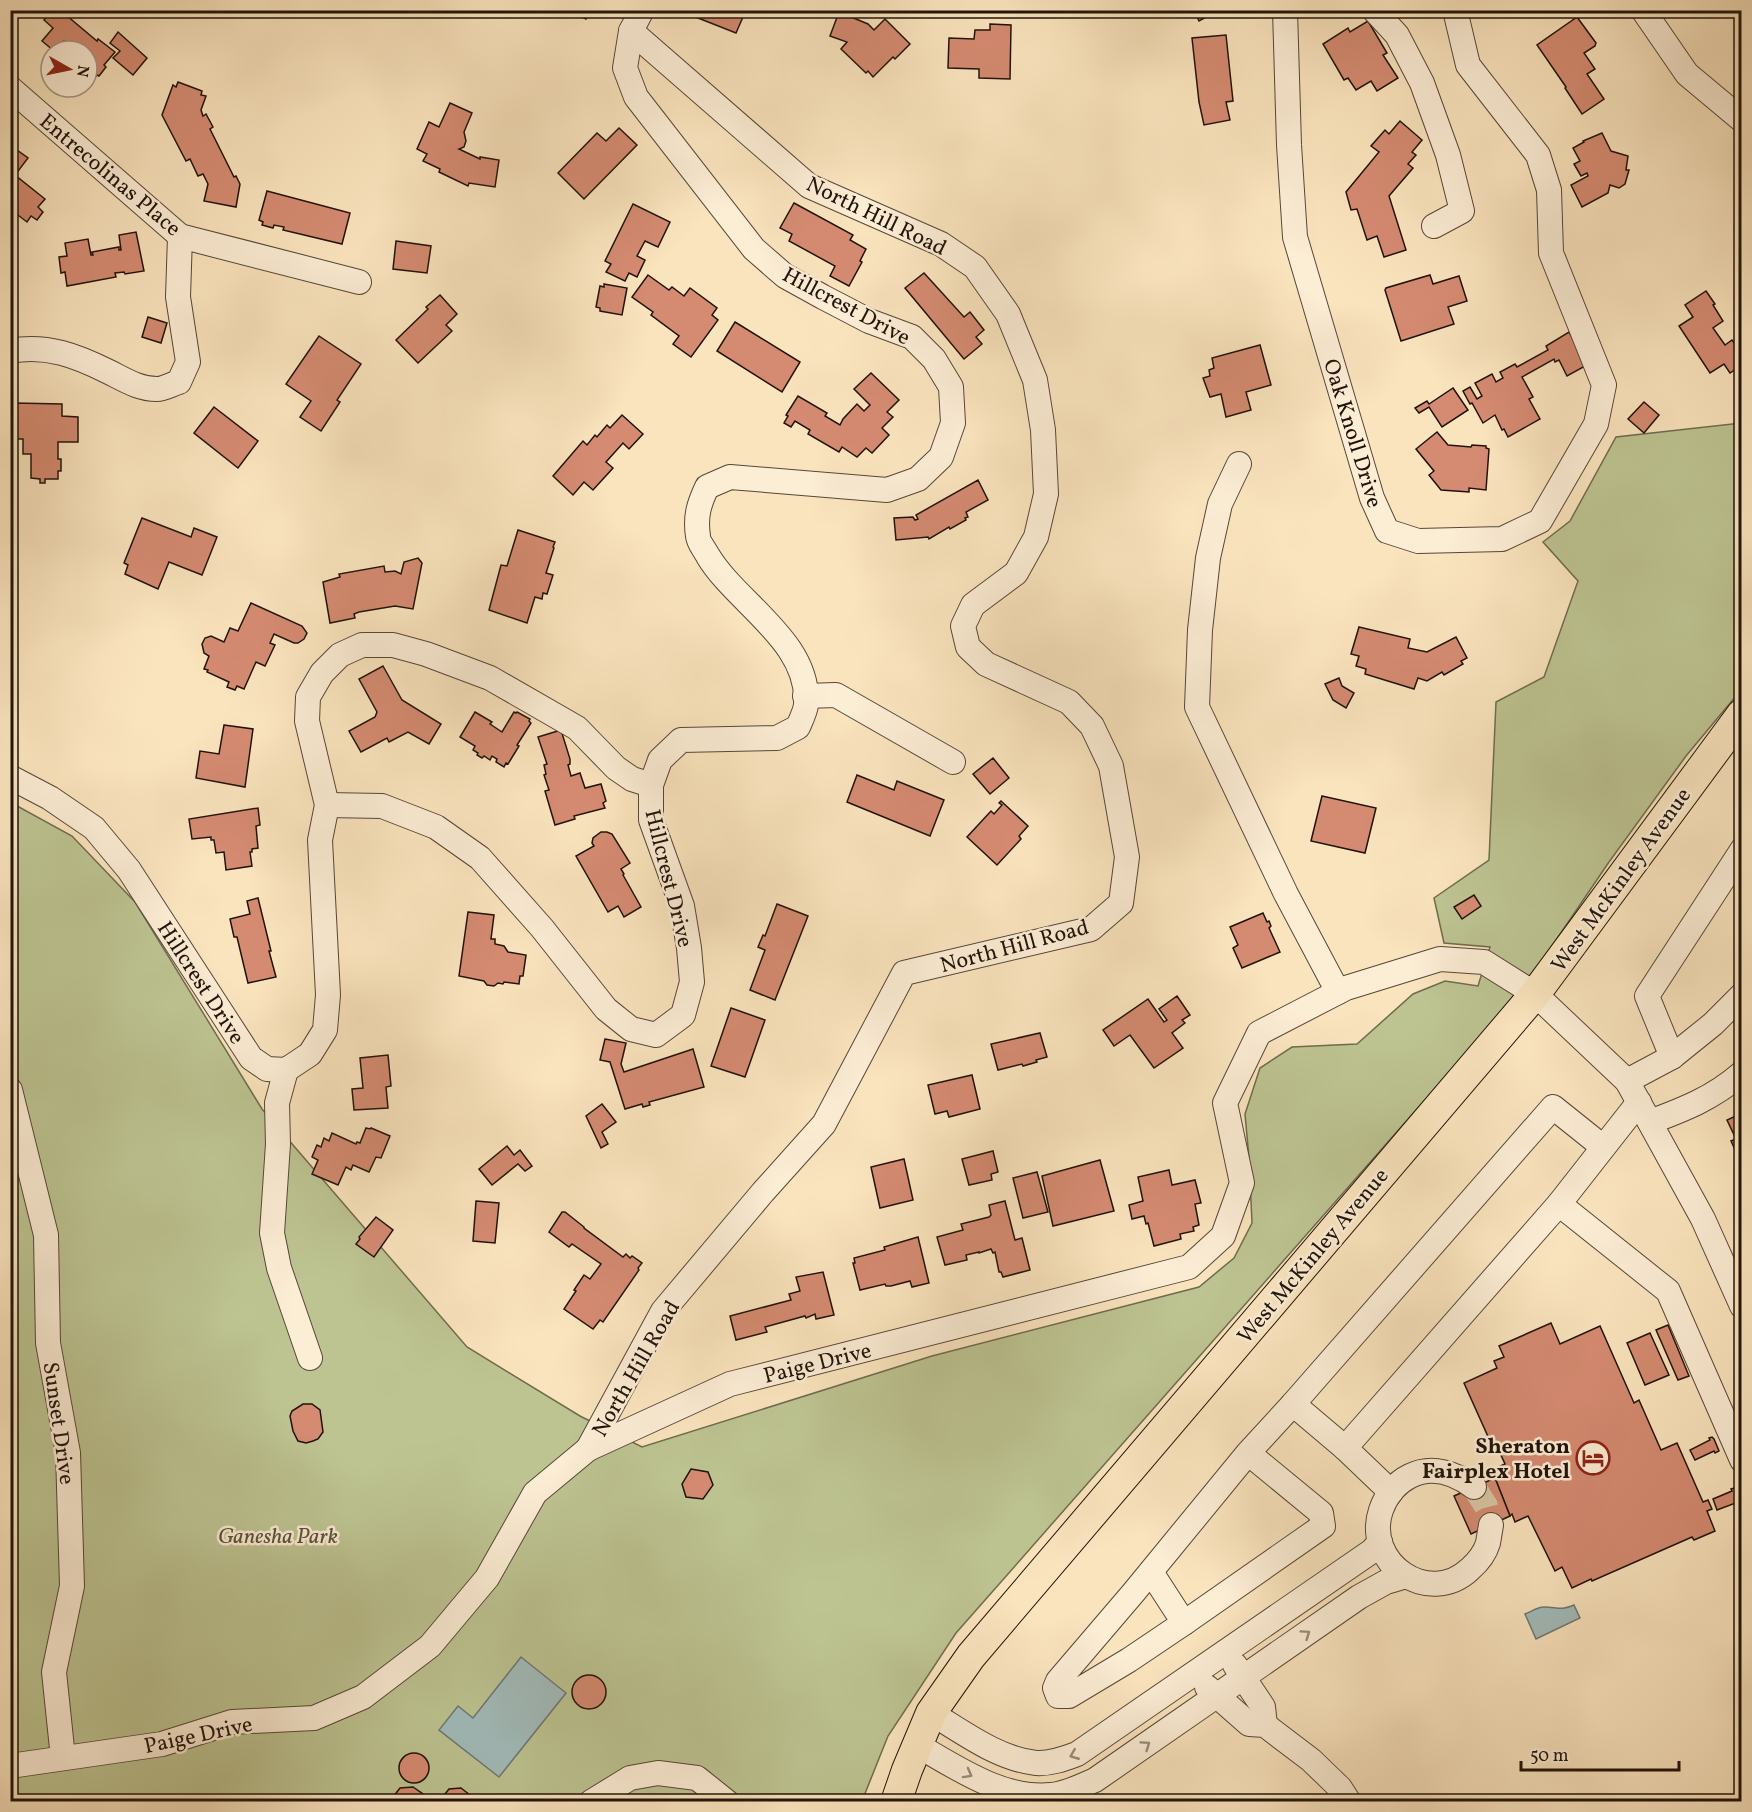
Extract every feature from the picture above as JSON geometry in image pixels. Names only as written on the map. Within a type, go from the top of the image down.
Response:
[{"type":"main road","name":"West McKinley Avenue","points":[[896,1802],[931,1713],[970,1656],[1535,994],[1742,714]]},
{"type":"street","name":"Oak Knoll Drive","points":[[1285,10],[1289,145],[1295,237],[1372,498],[1387,531],[1408,538],[1418,541],[1502,539],[1540,521],[1596,424],[1604,385],[1551,253],[1549,190],[1538,155],[1468,65],[1455,10]]},
{"type":"street","points":[[1374,10],[1396,35],[1422,83],[1448,154],[1462,211],[1434,226]]},
{"type":"street","points":[[1643,10],[1687,74],[1742,120]]},
{"type":"street","name":"Hillcrest Drive","points":[[327,806],[382,806],[436,827],[445,833],[480,858],[514,895],[606,1009],[632,1029],[656,1035],[683,1015],[692,982],[682,906],[651,820],[651,784],[660,760],[681,740],[777,738],[798,727],[806,707],[804,678],[784,642],[754,606],[717,570],[698,538],[698,507],[707,487],[730,477],[887,490],[918,479],[941,457],[953,423],[951,387],[934,359],[912,337],[869,321],[785,276],[754,249],[636,97],[625,68],[636,21]]},
{"type":"street","name":"North Hill Road","points":[[588,1449],[663,1311],[763,1192],[824,1124],[904,974],[1091,929],[1121,903],[1127,856],[1111,766],[1092,726],[1069,702],[986,664],[968,647],[963,626],[973,605],[1016,573],[1036,537],[1047,494],[1043,429],[1035,380],[1008,314],[975,267],[941,244],[808,186],[636,21]]},
{"type":"street","name":"Entrecolinas Place","points":[[10,88],[180,236],[358,282]]},
{"type":"street","points":[[10,351],[25,348],[50,350],[81,357],[135,386],[159,390],[179,382],[188,362],[178,297],[180,236]]},
{"type":"street","points":[[1239,464],[1220,504],[1208,558],[1200,630],[1197,708],[1286,894],[1338,992]]},
{"type":"street","points":[[310,1358],[279,1268],[272,1233],[278,1144],[277,1103],[286,1070],[310,1054],[325,1030],[328,995],[320,840],[327,806],[307,721],[308,697],[322,673],[340,655],[362,645],[393,645],[426,654],[490,678],[532,701],[577,728],[616,768],[632,779],[651,784]]},
{"type":"street","points":[[805,696],[836,695],[953,762]]},
{"type":"street","name":"Hillcrest Drive","points":[[10,777],[50,798],[93,828],[129,870],[251,1058],[267,1070],[286,1070]]},
{"type":"street","points":[[1672,1057],[1647,996],[1742,850]]},
{"type":"street","name":"Paige Drive","points":[[10,1766],[162,1744],[232,1722],[314,1718],[363,1697],[430,1646],[487,1578],[535,1493],[588,1449],[730,1384],[1189,1267],[1223,1236],[1242,1183],[1225,1103],[1258,1034],[1346,988],[1440,959],[1484,962],[1535,994],[1627,1081],[1703,1219],[1732,1262],[1742,1306]]},
{"type":"street","points":[[1627,1081],[1672,1057],[1713,1024],[1742,995]]},
{"type":"street","points":[[1345,1448],[1559,1204],[1604,1147],[1644,1112],[1692,1106],[1726,1087],[1742,1073]]},
{"type":"street","name":"Sunset Drive","points":[[10,1090],[46,1235],[48,1343],[68,1454],[72,1586],[54,1672],[63,1758]]},
{"type":"street","points":[[1248,1453],[1322,1513],[1323,1526],[1129,1660],[1069,1696],[1058,1696],[1055,1688],[1058,1681],[1248,1453],[1553,1107],[1604,1147]]},
{"type":"street","points":[[1559,1204],[1668,1291],[1742,1460]]},
{"type":"street","points":[[1293,1404],[1391,1491]]},
{"type":"street","points":[[1474,1487],[1463,1479],[1446,1472],[1428,1471],[1410,1476],[1395,1486],[1384,1501],[1378,1518],[1378,1536],[1384,1554],[1395,1569],[1411,1579],[1430,1584],[1449,1582],[1466,1574],[1479,1560],[1488,1544],[1491,1525]]},
{"type":"street","points":[[931,1713],[1014,1759],[1038,1763],[1077,1754],[1089,1748],[1372,1551],[1380,1542]]},
{"type":"street","points":[[1151,1572],[1184,1623]]},
{"type":"street","points":[[917,1745],[978,1779],[1009,1791],[1029,1795],[1052,1795],[1074,1790],[1095,1780],[1359,1597],[1386,1582],[1406,1576]]},
{"type":"street","points":[[1226,1653],[1263,1707],[1265,1725]]},
{"type":"street","points":[[1195,1674],[1216,1696],[1249,1724],[1265,1725],[1324,1771],[1349,1802]]},
{"type":"street","points":[[591,1802],[630,1778],[658,1773],[697,1778],[727,1802]]},
{"type":"green space","name":"Ganesha Park","points":[[1741,423],[1741,690],[1686,756],[1609,862],[1537,968],[1475,1043],[956,1633],[888,1736],[862,1801],[11,1801],[10,802],[72,836],[135,902],[262,1109],[467,1347],[580,1416],[642,1447],[932,1356],[1199,1287],[1234,1258],[1252,1223],[1245,1114],[1260,1068],[1292,1047],[1357,1044],[1413,994],[1445,981],[1478,986],[1490,947],[1444,943],[1434,898],[1489,860],[1496,702],[1544,677],[1578,581],[1543,542],[1570,521],[1616,437]]},
{"type":"water","points":[[1574,1605],[1580,1618],[1536,1639],[1525,1614],[1541,1607],[1562,1608]]},
{"type":"water","points":[[521,1657],[566,1693],[499,1777],[439,1730],[458,1706],[473,1718]]},
{"type":"building","points":[[52,10],[60,10],[95,39],[44,39],[53,28],[44,20]]},
{"type":"building","points":[[566,10],[590,10],[586,19]]},
{"type":"building","points":[[690,10],[746,10],[736,33],[688,14]]},
{"type":"building","points":[[1194,10],[1219,10],[1199,21]]},
{"type":"building","points":[[839,12],[868,24],[874,30],[885,19],[910,44],[873,77],[841,49],[847,42],[830,36]]},
{"type":"building","points":[[1577,17],[1596,43],[1584,53],[1595,69],[1587,74],[1604,99],[1582,114],[1537,45]]},
{"type":"building","points":[[1368,21],[1387,53],[1383,55],[1398,78],[1377,91],[1371,81],[1356,90],[1348,78],[1344,80],[1323,44],[1348,28],[1350,32]]},
{"type":"building","points":[[990,24],[1011,25],[1010,79],[979,78],[979,69],[948,68],[949,38],[974,39],[975,30],[990,30]]},
{"type":"building","points":[[118,32],[147,58],[133,75],[113,58],[120,51],[110,43]]},
{"type":"building","points":[[1226,35],[1233,101],[1226,102],[1230,120],[1204,125],[1199,102],[1192,38]]},
{"type":"building","points":[[99,40],[115,52],[104,65],[106,67],[99,76]]},
{"type":"building","points":[[178,82],[202,91],[201,95],[206,96],[201,110],[203,116],[206,114],[213,127],[210,129],[234,177],[236,176],[240,184],[236,207],[204,201],[208,184],[203,174],[198,176],[190,159],[186,161],[162,115],[173,85],[176,87]]},
{"type":"building","points":[[450,103],[472,113],[464,132],[466,141],[464,147],[459,149],[480,159],[480,157],[499,160],[495,187],[469,183],[468,186],[439,172],[440,169],[423,161],[427,154],[417,149],[429,122],[439,127]]},
{"type":"building","points":[[1400,121],[1422,140],[1412,152],[1416,155],[1408,164],[1413,168],[1389,196],[1406,250],[1384,257],[1377,236],[1367,240],[1357,209],[1351,210],[1346,192],[1379,152],[1371,146],[1385,130],[1389,134]]},
{"type":"building","points":[[619,128],[637,145],[584,199],[558,173],[597,133],[606,141]]},
{"type":"building","points":[[1602,133],[1611,151],[1628,156],[1626,170],[1629,170],[1625,184],[1619,188],[1610,185],[1608,193],[1582,207],[1571,185],[1588,176],[1587,173],[1581,176],[1574,164],[1580,161],[1573,148]]},
{"type":"building","points":[[10,145],[28,158],[15,175],[45,199],[38,207],[43,212],[37,220],[31,216],[27,222],[10,209]]},
{"type":"building","points":[[267,191],[350,213],[342,244],[283,230],[284,227],[274,225],[273,228],[262,225],[263,222],[259,220]]},
{"type":"building","points":[[794,203],[853,235],[850,240],[866,249],[849,286],[830,276],[835,266],[789,241],[792,234],[780,228]]},
{"type":"building","points":[[633,204],[670,222],[658,247],[645,241],[637,256],[645,260],[637,277],[629,273],[625,281],[606,272],[611,264],[605,261]]},
{"type":"building","points":[[136,232],[144,271],[115,273],[116,277],[67,286],[65,272],[61,273],[59,257],[67,256],[65,243],[88,239],[91,255],[93,255],[92,252],[119,247],[121,250],[119,235]]},
{"type":"building","points":[[396,241],[431,246],[427,273],[393,269]]},
{"type":"building","points":[[924,273],[964,317],[970,312],[984,330],[976,337],[982,344],[964,359],[905,288]]},
{"type":"building","points":[[648,275],[669,290],[672,287],[684,296],[690,288],[717,308],[712,315],[718,320],[691,357],[673,344],[679,336],[651,315],[653,312],[632,297]]},
{"type":"building","points":[[1430,275],[1433,284],[1459,276],[1467,301],[1448,307],[1454,324],[1401,341],[1385,290]]},
{"type":"building","points":[[604,284],[627,288],[622,315],[600,311],[600,308],[596,307],[600,286],[604,287]]},
{"type":"building","points":[[1706,291],[1723,321],[1713,328],[1725,345],[1732,340],[1742,353],[1742,365],[1730,373],[1724,364],[1710,373],[1679,326],[1693,317],[1685,305]]},
{"type":"building","points":[[440,295],[457,314],[446,325],[452,331],[418,363],[396,340]]},
{"type":"building","points":[[148,317],[167,323],[161,343],[142,337]]},
{"type":"building","points":[[735,322],[800,362],[782,392],[717,351]]},
{"type":"building","points":[[1569,332],[1587,365],[1567,376],[1559,360],[1555,362],[1554,359],[1522,377],[1533,397],[1529,399],[1540,419],[1508,437],[1495,415],[1483,423],[1463,391],[1470,387],[1477,399],[1482,396],[1475,383],[1492,374],[1496,382],[1503,378],[1500,372],[1515,364],[1517,367],[1548,350],[1546,346]]},
{"type":"building","points":[[319,336],[361,364],[337,400],[340,402],[321,431],[300,417],[311,401],[286,384]]},
{"type":"building","points":[[1260,345],[1271,385],[1246,392],[1251,410],[1226,417],[1221,394],[1210,397],[1203,378],[1210,376],[1209,370],[1214,368],[1212,358]]},
{"type":"building","points":[[871,373],[899,400],[887,412],[893,417],[882,428],[889,435],[872,453],[866,448],[857,457],[842,447],[839,452],[808,434],[810,430],[795,421],[791,427],[784,423],[788,416],[786,415],[798,396],[827,413],[825,416],[840,425],[857,404],[864,411],[870,405],[854,389]]},
{"type":"building","points":[[1453,388],[1468,410],[1442,427],[1429,407],[1419,413],[1415,408],[1427,401],[1429,404]]},
{"type":"building","points":[[1644,402],[1659,415],[1644,433],[1628,419]]},
{"type":"building","points":[[14,403],[62,404],[62,416],[78,417],[78,442],[58,442],[61,471],[58,471],[58,479],[45,479],[45,483],[40,483],[40,479],[31,478],[31,454],[23,454],[23,439],[14,439]]},
{"type":"building","points":[[214,407],[258,441],[238,468],[194,433]]},
{"type":"building","points":[[622,415],[643,434],[629,449],[623,443],[606,462],[613,468],[593,490],[584,482],[573,495],[553,476],[583,441],[587,445],[595,435],[597,437],[607,425],[610,428]]},
{"type":"building","points":[[1437,432],[1448,445],[1486,446],[1489,449],[1486,490],[1469,488],[1469,492],[1441,490],[1429,475],[1434,471],[1416,449]]},
{"type":"building","points":[[978,480],[988,500],[966,512],[968,517],[965,518],[966,520],[929,539],[928,537],[896,540],[894,518],[918,519],[916,515]]},
{"type":"building","points":[[142,518],[191,537],[194,528],[217,537],[202,575],[169,562],[158,589],[125,574],[128,565],[124,563]]},
{"type":"building","points":[[518,530],[555,542],[546,573],[553,575],[547,594],[543,593],[542,599],[535,597],[527,623],[489,610],[501,565],[507,566]]},
{"type":"building","points":[[418,558],[422,563],[413,609],[395,606],[359,612],[354,614],[355,618],[330,623],[323,582],[340,577],[339,574],[384,566],[385,572],[395,571],[401,574],[404,562]]},
{"type":"building","points":[[251,603],[302,626],[307,633],[298,643],[274,634],[270,643],[275,645],[265,666],[256,662],[244,689],[237,686],[235,690],[227,687],[229,682],[204,669],[209,656],[204,653],[202,644],[205,638],[211,636],[224,642],[230,628],[238,631]]},
{"type":"building","points":[[1359,627],[1410,639],[1408,648],[1427,652],[1456,637],[1467,658],[1461,661],[1463,664],[1444,675],[1442,672],[1427,681],[1418,678],[1414,689],[1365,674],[1366,669],[1356,666],[1359,656],[1351,654]]},
{"type":"building","points":[[383,666],[402,700],[441,724],[429,744],[408,732],[389,742],[387,738],[361,752],[349,731],[375,717],[377,712],[359,679]]},
{"type":"building","points":[[1339,678],[1342,686],[1354,693],[1346,708],[1333,700],[1325,684]]},
{"type":"building","points":[[475,712],[492,722],[490,724],[502,732],[514,712],[530,719],[531,723],[517,745],[519,746],[504,767],[492,756],[490,760],[477,755],[478,753],[473,750],[475,746],[460,737]]},
{"type":"building","points":[[224,725],[253,729],[245,787],[196,778],[200,751],[219,754]]},
{"type":"building","points":[[561,730],[570,759],[568,765],[571,776],[580,773],[585,788],[601,784],[606,801],[603,803],[605,808],[574,816],[575,819],[555,825],[545,791],[549,790],[544,775],[546,774],[544,765],[547,764],[538,737]]},
{"type":"building","points":[[993,758],[1009,778],[990,794],[973,774]]},
{"type":"building","points":[[857,775],[894,790],[897,781],[944,800],[930,836],[847,802]]},
{"type":"building","points":[[1322,796],[1376,808],[1365,853],[1311,841]]},
{"type":"building","points":[[1001,801],[1028,826],[1019,836],[1021,839],[997,865],[967,837],[991,811],[994,814],[1002,805],[999,803]]},
{"type":"building","points":[[258,808],[260,825],[256,826],[258,848],[250,852],[252,866],[226,870],[224,852],[216,853],[214,840],[211,840],[211,837],[192,839],[189,819]]},
{"type":"building","points":[[601,832],[612,834],[630,863],[621,869],[641,907],[624,917],[618,906],[608,912],[576,856],[594,846],[593,838]]},
{"type":"building","points":[[1474,895],[1481,906],[1462,919],[1454,907]]},
{"type":"building","points":[[258,898],[276,977],[248,983],[237,937],[234,937],[230,919],[250,914],[247,901]]},
{"type":"building","points":[[777,904],[808,916],[775,1000],[750,990],[765,950],[758,947],[763,935],[765,936]]},
{"type":"building","points":[[468,912],[494,915],[491,939],[495,939],[495,944],[504,946],[508,952],[526,955],[523,976],[520,976],[519,984],[504,982],[494,986],[487,985],[484,981],[459,976]]},
{"type":"building","points":[[1263,913],[1267,922],[1269,921],[1271,926],[1269,928],[1280,952],[1242,968],[1233,948],[1238,945],[1230,927]]},
{"type":"building","points":[[1177,996],[1190,1015],[1182,1020],[1185,1023],[1172,1033],[1183,1048],[1154,1068],[1130,1035],[1114,1046],[1103,1030],[1148,999],[1164,1022],[1167,1020],[1159,1009]]},
{"type":"building","points":[[731,1008],[765,1020],[745,1077],[711,1066]]},
{"type":"building","points":[[1040,1033],[1047,1057],[1023,1066],[1022,1064],[998,1070],[991,1044]]},
{"type":"building","points":[[605,1039],[626,1043],[621,1064],[624,1072],[693,1049],[704,1087],[649,1102],[650,1105],[643,1107],[642,1104],[625,1109],[610,1062],[600,1060]]},
{"type":"building","points":[[388,1055],[391,1086],[386,1087],[388,1108],[354,1110],[352,1089],[363,1088],[360,1058]]},
{"type":"building","points":[[972,1075],[980,1109],[949,1117],[947,1111],[935,1114],[928,1085]]},
{"type":"building","points":[[602,1104],[616,1122],[602,1132],[608,1144],[601,1148],[586,1116]]},
{"type":"building","points":[[1742,1113],[1742,1165],[1731,1141],[1736,1139],[1727,1120]]},
{"type":"building","points":[[366,1128],[390,1136],[381,1158],[376,1157],[369,1172],[353,1165],[351,1170],[346,1167],[338,1185],[312,1174],[318,1160],[312,1157],[317,1145],[321,1147],[324,1138],[329,1141],[332,1133],[356,1144],[360,1143]]},
{"type":"building","points":[[507,1146],[514,1155],[520,1150],[532,1166],[525,1171],[518,1164],[492,1185],[479,1169]]},
{"type":"building","points":[[993,1151],[998,1172],[991,1174],[992,1180],[969,1185],[962,1159]]},
{"type":"building","points":[[904,1159],[913,1200],[880,1208],[871,1167]]},
{"type":"building","points":[[1100,1160],[1114,1211],[1053,1226],[1042,1176]]},
{"type":"building","points":[[1169,1170],[1172,1185],[1195,1180],[1201,1203],[1195,1204],[1199,1225],[1193,1227],[1194,1231],[1180,1234],[1181,1239],[1154,1246],[1144,1216],[1132,1219],[1129,1205],[1143,1201],[1138,1177]]},
{"type":"building","points":[[1037,1172],[1048,1212],[1023,1218],[1013,1178]]},
{"type":"building","points":[[476,1201],[499,1203],[495,1243],[473,1241]]},
{"type":"building","points":[[1005,1201],[1015,1240],[1022,1238],[1030,1270],[1003,1277],[999,1272],[995,1252],[993,1253],[991,1249],[966,1255],[967,1260],[945,1265],[937,1237],[963,1230],[961,1224],[989,1217],[991,1215],[989,1205]]},
{"type":"building","points":[[562,1212],[623,1257],[626,1254],[642,1263],[603,1322],[600,1320],[593,1329],[564,1309],[584,1275],[590,1279],[601,1264],[572,1244],[569,1247],[549,1232]]},
{"type":"building","points":[[376,1217],[393,1230],[374,1257],[356,1244]]},
{"type":"building","points":[[918,1237],[929,1283],[912,1287],[910,1281],[860,1290],[853,1263],[855,1263],[854,1258],[885,1250],[884,1247]]},
{"type":"building","points":[[823,1272],[834,1315],[816,1319],[815,1314],[806,1318],[805,1316],[765,1327],[767,1332],[736,1340],[730,1316],[791,1300],[789,1294],[800,1291],[796,1277]]},
{"type":"building","name":"Sheraton Fairplex Hotel","points":[[1551,1323],[1560,1344],[1600,1326],[1634,1403],[1639,1400],[1661,1450],[1677,1443],[1703,1502],[1708,1500],[1712,1509],[1707,1511],[1715,1531],[1694,1540],[1692,1537],[1572,1588],[1562,1567],[1555,1571],[1528,1516],[1515,1522],[1512,1514],[1510,1516],[1492,1470],[1505,1464],[1499,1451],[1495,1452],[1464,1383],[1497,1368],[1494,1361],[1504,1357],[1499,1346]]},
{"type":"building","points":[[1668,1325],[1689,1376],[1678,1380],[1656,1330]]},
{"type":"building","points":[[1650,1333],[1669,1375],[1645,1385],[1627,1343]]},
{"type":"building","points":[[303,1404],[312,1404],[320,1410],[323,1432],[318,1439],[306,1443],[298,1441],[290,1416],[292,1411]]},
{"type":"building","points":[[1712,1437],[1719,1451],[1695,1460],[1690,1450]]},
{"type":"building","points":[[691,1469],[708,1472],[713,1485],[703,1499],[686,1497],[682,1484]]},
{"type":"building","points":[[1495,1478],[1510,1516],[1471,1534],[1454,1496]]},
{"type":"building","points":[[1734,1488],[1737,1490],[1740,1502],[1717,1510],[1713,1499]]},
{"type":"building","points":[[589,1675],[601,1680],[606,1692],[601,1704],[589,1709],[577,1704],[572,1692],[577,1680]]},
{"type":"building","points":[[414,1753],[425,1757],[429,1768],[425,1779],[414,1783],[403,1779],[399,1768],[403,1757]]},
{"type":"building","points":[[413,1787],[423,1794],[423,1802],[394,1802],[393,1797],[400,1788]]},
{"type":"building","points":[[461,1788],[470,1795],[470,1802],[441,1802],[449,1789]]},
{"type":"tunnel","points":[[1474,1487],[1486,1506],[1491,1525]]},
{"type":"place","name":"Sheraton Fairplex Hotel","points":[[1593,1458]]}]
